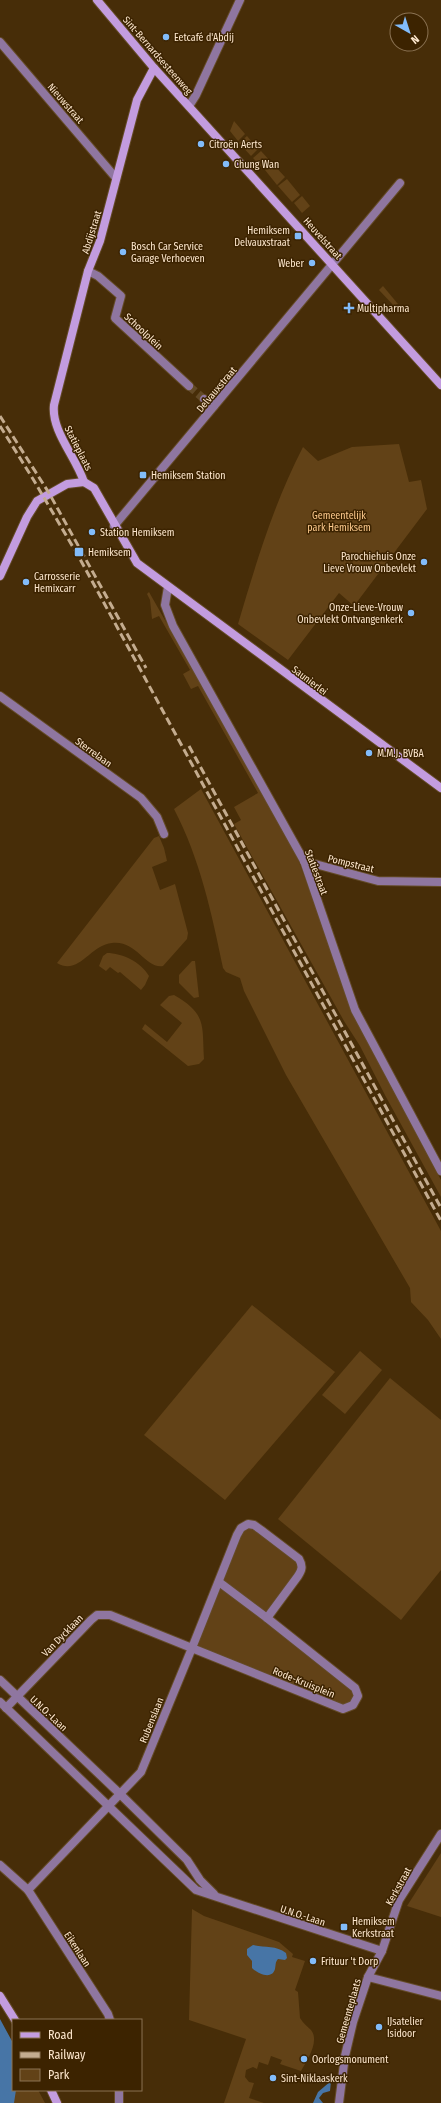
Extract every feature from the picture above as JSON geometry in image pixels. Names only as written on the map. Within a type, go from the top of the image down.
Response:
[{"type":"street","name":"Sint-Bernardsesteenweg","points":[[97,0],[154,68],[189,106]]},
{"type":"street","points":[[189,106],[196,95],[240,0]]},
{"type":"street","name":"Nieuwstraat","points":[[0,42],[116,178]]},
{"type":"street","name":"Abdijstraat","points":[[54,405],[88,271],[100,241],[137,100],[154,68]]},
{"type":"street","name":"Heuvelstraat","points":[[189,106],[441,385]]},
{"type":"street","name":"Delvauxstraat","points":[[114,526],[400,183]]},
{"type":"street","name":"Schoolplein","points":[[88,271],[98,276],[121,296],[115,318],[189,386]]},
{"type":"street","points":[[204,398],[214,406]]},
{"type":"street","name":"Statieplaats","points":[[54,405],[57,427],[79,467],[84,482],[94,488],[136,563],[168,587]]},
{"type":"street","points":[[0,576],[30,512],[37,501],[66,484],[84,482]]},
{"type":"street","name":"Saunierlei","points":[[168,587],[441,788]]},
{"type":"street","name":"Statiestraat","points":[[168,587],[165,605],[173,626],[304,862],[355,1010],[441,1171]]},
{"type":"street","name":"Sterrelaan","points":[[0,696],[141,798],[157,817],[164,834]]},
{"type":"street","name":"Pompstraat","points":[[304,862],[378,881],[441,882]]},
{"type":"street","points":[[192,1648],[241,1528],[248,1524],[254,1525],[261,1530],[299,1559],[302,1564],[298,1576],[267,1618]]},
{"type":"street","name":"Rode-Kruisplein","points":[[192,1648],[343,1708],[353,1705],[358,1696],[355,1688],[219,1582]]},
{"type":"street","name":"Van Dycklaan","points":[[3,1705],[17,1697],[97,1615],[110,1615],[192,1648]]},
{"type":"street","name":"Rubenslaan","points":[[119,1793],[141,1772],[192,1648]]},
{"type":"street","name":"U.N.O.-Laan","points":[[0,1680],[187,1860],[200,1880],[218,1897]]},
{"type":"street","name":"U.N.O.-Laan","points":[[3,1705],[188,1883],[202,1892],[382,1951]]},
{"type":"street","points":[[28,1890],[119,1793]]},
{"type":"street","name":"Kerkstraat","points":[[382,1951],[399,1900],[441,1834]]},
{"type":"street","name":"Eikenlaan","points":[[0,1865],[28,1890],[108,2014],[110,2019]]},
{"type":"street","name":"Gemeenteplaats","points":[[338,2103],[345,2056],[353,2022],[368,1977],[382,1951]]},
{"type":"street","points":[[368,1977],[441,1996]]},
{"type":"street","points":[[0,1996],[14,2019]]},
{"type":"street","points":[[51,2091],[57,2103]]},
{"type":"street","points":[[119,2091],[119,2103]]},
{"type":"green space","points":[[234,121],[245,134],[238,141],[230,131]]},
{"type":"green space","points":[[247,136],[258,149],[251,156],[239,143]]},
{"type":"green space","points":[[261,151],[271,162],[263,169],[253,158]]},
{"type":"green space","points":[[273,164],[285,177],[277,185],[265,170]]},
{"type":"green space","points":[[287,179],[300,195],[292,202],[278,186]]},
{"type":"green space","points":[[302,196],[310,206],[302,213],[294,203]]},
{"type":"green space","points":[[383,286],[398,304],[395,307],[379,290]]},
{"type":"green space","name":"Gemeentelijk park Hemiksem","points":[[399,444],[409,482],[421,480],[427,509],[354,606],[339,593],[288,660],[238,624],[274,512],[303,447],[318,461],[352,447]]},
{"type":"green space","points":[[149,592],[274,812],[299,862],[352,1008],[441,1180],[441,1197],[360,1046],[344,1021],[234,824],[241,820],[234,807],[258,793],[198,686],[191,689],[183,674],[190,670],[159,616],[152,619],[150,600],[147,594]]},
{"type":"green space","points":[[201,789],[441,1231],[441,1339],[428,1320],[411,1302],[410,1288],[286,1075],[244,991],[240,978],[226,972],[223,968],[210,907],[198,867],[174,809]]},
{"type":"green space","points":[[159,836],[167,861],[152,867],[160,890],[175,884],[188,933],[187,939],[163,966],[157,966],[151,963],[128,946],[121,943],[104,945],[72,966],[65,966],[57,963],[154,838]]},
{"type":"green space","points":[[107,953],[113,953],[131,959],[146,971],[149,976],[141,990],[120,972],[118,973],[110,967],[106,971],[99,966],[103,956]]},
{"type":"green space","points":[[192,961],[195,961],[199,997],[194,998],[179,983],[179,975]]},
{"type":"green space","points":[[174,995],[192,1008],[201,1021],[204,1059],[199,1064],[188,1066],[142,1029],[145,1024],[167,1042],[182,1023],[160,1005],[169,996]]},
{"type":"green space","points":[[252,1305],[335,1372],[225,1500],[144,1435]]},
{"type":"green space","points":[[360,1351],[382,1370],[345,1414],[322,1395]]},
{"type":"green space","points":[[390,1378],[441,1420],[441,1570],[401,1620],[278,1519]]},
{"type":"green space","points":[[248,1524],[302,1564],[267,1618],[358,1696],[349,1707],[192,1648],[237,1535]]},
{"type":"green space","points":[[441,1853],[441,1917],[407,1906]]},
{"type":"green space","points":[[192,1909],[204,1916],[279,1942],[293,1954],[292,1957],[305,1961],[295,1990],[298,1992],[300,2018],[311,2030],[313,2035],[314,2040],[312,2051],[301,2071],[280,2064],[282,2060],[271,2056],[268,2065],[259,2062],[257,2069],[253,2067],[246,2070],[245,2077],[249,2082],[254,2083],[249,2098],[264,2103],[224,2103],[246,2039],[189,2020]]},
{"type":"green space","points":[[0,2021],[12,2041],[12,2091],[39,2091],[45,2103],[0,2103]]},
{"type":"water","points":[[253,1945],[282,1950],[286,1953],[287,1958],[285,1960],[278,1959],[275,1969],[271,1974],[261,1974],[252,1968],[252,1961],[247,1955],[247,1949]]},
{"type":"water","points":[[0,2019],[12,2041],[12,2091],[16,2091],[14,2103],[0,2103]]},
{"type":"water","points":[[331,2081],[330,2091],[323,2093],[319,2098],[323,2103],[313,2103],[318,2092]]},
{"type":"tunnel","points":[[189,386],[204,399]]},
{"type":"railway","points":[[0,416],[49,493],[146,668]]},
{"type":"railway","points":[[0,426],[80,559],[441,1221]]},
{"type":"railway","points":[[189,746],[441,1208]]},
{"type":"place","name":"Eetcafé d'Abdij","points":[[166,37]]},
{"type":"place","name":"Citroën Aerts","points":[[201,144]]},
{"type":"place","name":"Chung Wan","points":[[226,164]]},
{"type":"place","name":"Hemiksem Delvauxstraat","points":[[298,236]]},
{"type":"place","name":"Bosch Car Service Garage Verhoeven","points":[[123,252]]},
{"type":"place","name":"Weber","points":[[312,263]]},
{"type":"place","name":"Multipharma","points":[[349,308]]},
{"type":"place","name":"Hemiksem Station","points":[[143,475]]},
{"type":"place","name":"Station Hemiksem","points":[[92,532]]},
{"type":"place","name":"Hemiksem","points":[[79,552]]},
{"type":"place","name":"Parochiehuis Onze Lieve Vrouw Onbevlekt","points":[[424,562]]},
{"type":"place","name":"Carrosserie Hemixcarr","points":[[26,582]]},
{"type":"place","name":"Onze-Lieve-Vrouw Onbevlekt Ontvangenkerk","points":[[411,613]]},
{"type":"place","name":"M.M.J. BVBA","points":[[369,753]]},
{"type":"place","name":"Hemiksem Kerkstraat","points":[[344,1927]]},
{"type":"place","name":"Frituur 't Dorp","points":[[313,1961]]},
{"type":"place","name":"IJsatelier Isidoor","points":[[379,2027]]},
{"type":"place","name":"Oorlogsmonument","points":[[304,2059]]},
{"type":"place","name":"Sint-Niklaaskerk","points":[[273,2078]]}]
